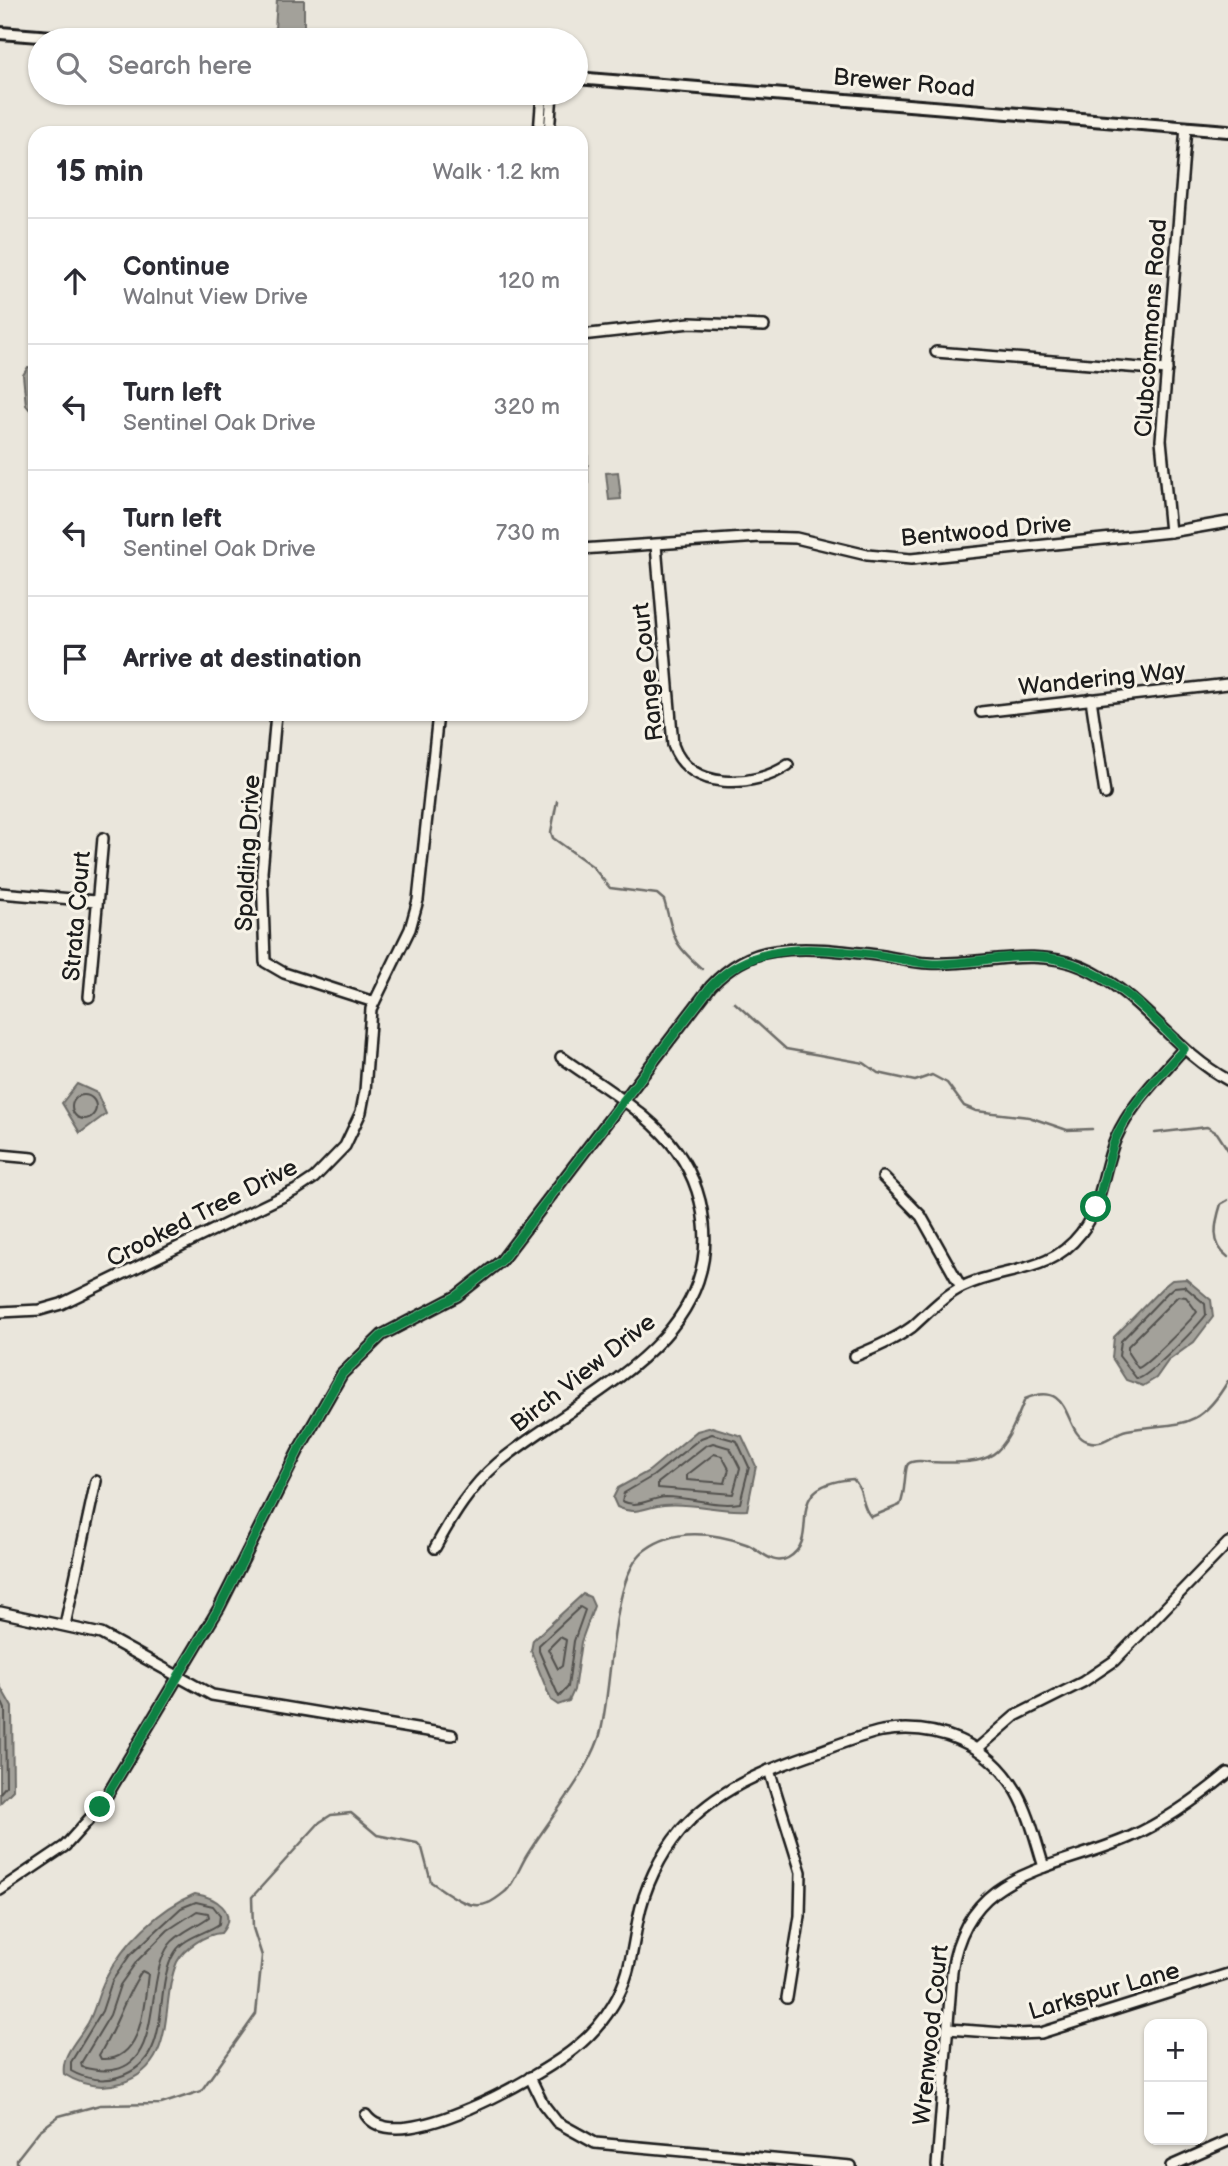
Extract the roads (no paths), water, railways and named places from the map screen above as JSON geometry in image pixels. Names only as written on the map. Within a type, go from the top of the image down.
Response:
[{"type":"street","points":[[0,33],[28,35]]},
{"type":"street","name":"Brewer Road","points":[[588,79],[1228,131]]},
{"type":"street","points":[[540,126],[541,105]]},
{"type":"street","points":[[550,126],[551,105]]},
{"type":"street","name":"Clubcommons Road","points":[[1170,532],[1161,462],[1186,127]]},
{"type":"street","points":[[588,333],[690,323],[764,326]]},
{"type":"street","points":[[936,352],[1167,370]]},
{"type":"street","name":"Bentwood Drive","points":[[588,549],[760,537],[796,538],[867,555],[911,559],[1170,532],[1228,522]]},
{"type":"street","name":"Range Court","points":[[656,545],[673,746],[680,760],[697,776],[712,780],[766,778],[788,765]]},
{"type":"street","name":"Wandering Way","points":[[981,712],[1228,684]]},
{"type":"street","points":[[1091,699],[1105,794]]},
{"type":"street","name":"Spalding Drive","points":[[275,721],[262,872],[265,961],[284,973],[374,1002]]},
{"type":"street","name":"Crooked Tree Drive","points":[[0,1312],[40,1310],[82,1295],[276,1201],[314,1178],[345,1146],[360,1112],[374,1002],[404,942],[416,907],[437,721]]},
{"type":"street","name":"Strata Court","points":[[89,998],[103,838]]},
{"type":"street","points":[[0,892],[96,901]]},
{"type":"street","points":[[0,1890],[50,1858],[81,1831],[100,1807],[219,1608],[299,1449],[342,1374],[382,1335],[457,1296],[489,1273],[525,1232],[720,977],[738,963],[774,951],[877,955],[929,964],[1020,956],[1067,962],[1102,976],[1127,992],[1184,1049],[1228,1080]]},
{"type":"street","points":[[855,1356],[899,1336],[961,1287],[1041,1264],[1074,1241],[1096,1207],[1110,1155],[1124,1122],[1143,1095],[1184,1049]]},
{"type":"street","name":"Birch View Drive","points":[[435,1548],[467,1496],[486,1474],[663,1342],[693,1297],[702,1270],[705,1242],[697,1190],[670,1143],[622,1102],[561,1057]]},
{"type":"street","points":[[0,1155],[33,1157]]},
{"type":"street","points":[[883,1177],[921,1216],[961,1287]]},
{"type":"street","points":[[65,1625],[96,1481]]},
{"type":"street","points":[[977,1749],[1015,1716],[1083,1682],[1114,1661],[1228,1543]]},
{"type":"street","points":[[0,1612],[65,1625],[113,1639],[178,1678],[212,1695],[233,1701],[452,1735]]},
{"type":"street","points":[[366,2115],[371,2123],[382,2127],[420,2127],[441,2121],[530,2077],[573,2050],[599,2025],[612,2006],[631,1963],[638,1921],[648,1886],[677,1836],[710,1803],[740,1783],[769,1770],[866,1735],[902,1728],[946,1734],[977,1749],[1001,1770],[1018,1794],[1044,1867]]},
{"type":"street","points":[[769,1770],[801,1872],[800,1916],[787,1998]]},
{"type":"street","name":"Wrenwood Court","points":[[937,2166],[954,1957],[964,1927],[978,1906],[999,1887],[1044,1867],[1104,1848],[1151,1827],[1201,1795],[1228,1773]]},
{"type":"street","name":"Larkspur Lane","points":[[948,2029],[1041,2033],[1228,1974]]},
{"type":"street","points":[[530,2077],[543,2104],[556,2122],[595,2143],[851,2166]]},
{"type":"street","points":[[1171,2166],[1228,2141]]},
{"type":"water","points":[[277,0],[304,0],[304,28],[275,28]]},
{"type":"water","points":[[28,367],[28,407],[26,405],[23,375]]},
{"type":"water","points":[[618,472],[621,499],[609,500],[606,473]]},
{"type":"water","points":[[77,1084],[97,1093],[106,1114],[80,1133],[62,1103]]},
{"type":"water","points":[[1186,1279],[1211,1300],[1213,1317],[1194,1342],[1168,1361],[1156,1378],[1143,1386],[1126,1380],[1112,1358],[1114,1337],[1162,1288],[1172,1280]]},
{"type":"water","points":[[712,1427],[742,1436],[756,1466],[747,1510],[674,1504],[636,1511],[617,1507],[613,1498],[618,1488],[649,1471],[697,1431]]},
{"type":"water","points":[[583,1594],[590,1597],[594,1606],[581,1642],[574,1690],[569,1701],[558,1705],[551,1700],[531,1651],[533,1640]]},
{"type":"water","points":[[0,1686],[12,1707],[13,1790],[0,1803]]},
{"type":"water","points":[[195,1894],[210,1898],[222,1906],[226,1912],[226,1925],[221,1933],[202,1939],[190,1947],[177,1962],[164,2031],[152,2062],[139,2074],[114,2085],[91,2085],[64,2074],[65,2060],[88,2023],[103,1983],[122,1952],[156,1918]]},
{"type":"waterway","points":[[557,801],[551,832],[553,838],[592,866],[610,888],[657,894],[664,900],[675,938],[684,952],[702,969]]},
{"type":"waterway","points":[[734,1002],[786,1049],[864,1063],[878,1073],[915,1081],[932,1075],[947,1083],[964,1106],[976,1111],[1029,1117],[1067,1130],[1092,1129]]},
{"type":"waterway","points":[[1155,1133],[1207,1127],[1217,1133],[1228,1150]]},
{"type":"waterway","points":[[1228,1200],[1221,1204],[1216,1233],[1218,1246],[1228,1257]]},
{"type":"waterway","points":[[17,2166],[17,2159],[39,2131],[59,2116],[100,2105],[161,2104],[201,2091],[256,2014],[262,1956],[253,1928],[252,1897],[320,1822],[331,1815],[351,1813],[377,1835],[417,1843],[422,1848],[431,1882],[466,1903],[488,1903],[506,1891],[593,1753],[604,1719],[618,1610],[633,1564],[645,1550],[668,1538],[694,1534],[746,1544],[771,1559],[782,1560],[798,1549],[803,1538],[808,1501],[816,1491],[830,1483],[853,1479],[871,1517],[900,1505],[908,1464],[918,1461],[969,1462],[993,1454],[1009,1435],[1025,1399],[1040,1394],[1052,1396],[1065,1409],[1079,1436],[1087,1441],[1098,1442],[1127,1430],[1173,1425],[1196,1417],[1217,1398],[1228,1381]]}]
